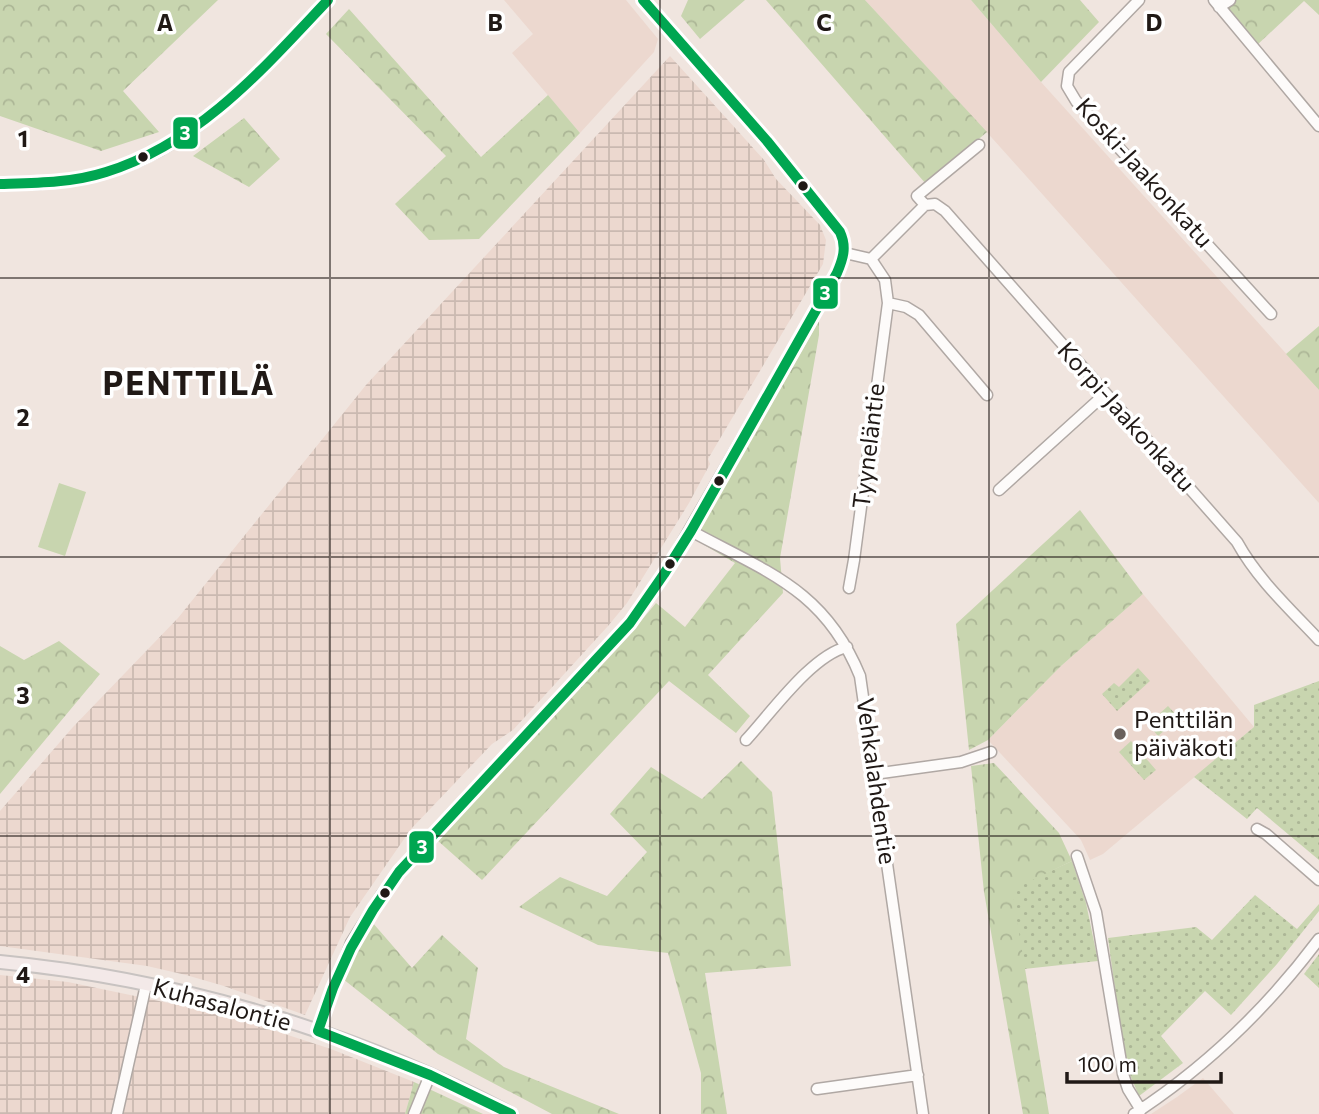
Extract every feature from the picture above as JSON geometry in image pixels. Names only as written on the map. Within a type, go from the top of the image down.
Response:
[{"type":"main road","name":"Kuhasalontie","points":[[0,962],[146,985],[224,1002],[317,1031],[430,1075],[511,1114]]},
{"type":"street","points":[[0,184],[61,182],[106,173],[151,156],[176,143],[196,130],[233,98],[328,0]]},
{"type":"street","points":[[317,1031],[351,943],[382,894],[418,851],[630,623],[691,531],[837,273],[845,253],[843,237],[832,222],[767,141],[643,0]]},
{"type":"street","name":"Koski-Jaakonkatu","points":[[1139,0],[1069,72],[1067,86],[1076,101],[1271,314]]},
{"type":"street","points":[[1230,0],[1217,4],[1319,126]]},
{"type":"street","points":[[871,258],[925,205],[917,196],[979,145]]},
{"type":"street","name":"Korpi-Jaakonkatu","points":[[925,205],[935,204],[945,211],[1237,542],[1261,578],[1319,640]]},
{"type":"street","points":[[845,253],[871,258],[885,280],[888,303],[906,307],[919,315],[987,395]]},
{"type":"street","name":"Tyyneläntie","points":[[849,588],[888,303]]},
{"type":"street","points":[[999,490],[1105,394]]},
{"type":"street","name":"Vehkalahdentie","points":[[691,531],[803,594],[832,623],[860,676],[923,1114]]},
{"type":"street","points":[[746,740],[810,670],[833,650],[847,647]]},
{"type":"street","points":[[874,774],[961,762],[990,752]]},
{"type":"street","points":[[1257,829],[1319,880]]},
{"type":"street","points":[[1077,856],[1097,912],[1119,1061],[1138,1112],[1170,1090],[1237,1032],[1283,984],[1319,939]]},
{"type":"street","points":[[117,1114],[146,985]]},
{"type":"street","points":[[414,1114],[430,1075]]},
{"type":"street","points":[[817,1089],[918,1075]]},
{"type":"shaded area","points":[[504,0],[626,0],[658,39],[654,52],[580,133],[512,53],[533,34]]},
{"type":"shaded area","points":[[865,0],[971,0],[1041,82],[1319,390],[1319,503],[992,138]]},
{"type":"shaded area","points":[[670,56],[764,160],[776,179],[820,225],[826,240],[823,264],[708,459],[710,464],[689,503],[627,603],[513,730],[492,744],[411,829],[350,917],[305,1015],[224,986],[147,966],[0,946],[0,811],[73,727],[178,618],[366,385]]},
{"type":"shaded area","name":"Penttilän päiväkoti","points":[[1143,594],[1254,727],[1103,854],[1090,860],[1081,840],[988,740],[1061,666]]},
{"type":"shaded area","points":[[0,975],[68,982],[226,1015],[331,1049],[414,1082],[405,1114],[0,1114]]},
{"type":"shaded area","points":[[1203,1078],[1234,1114],[1151,1114],[1177,1097]]},
{"type":"green space","points":[[0,0],[218,0],[123,91],[159,132],[101,151],[0,116]]},
{"type":"green space","points":[[688,0],[745,0],[700,39],[681,16]]},
{"type":"green space","points":[[766,0],[865,0],[987,132],[926,184]]},
{"type":"green space","points":[[971,0],[1080,0],[1099,22],[1041,82]]},
{"type":"green space","points":[[1217,0],[1319,0],[1319,15],[1304,1],[1256,46]]},
{"type":"green space","points":[[349,9],[481,157],[548,95],[580,133],[479,239],[429,240],[395,204],[446,156],[326,34]]},
{"type":"green space","points":[[244,118],[280,159],[249,187],[193,156]]},
{"type":"green space","points":[[819,321],[819,335],[780,558],[783,593],[708,675],[750,716],[736,733],[669,681],[482,880],[437,840],[656,603],[685,627],[735,563],[694,539]]},
{"type":"green space","points":[[1319,326],[1319,390],[1286,354]]},
{"type":"green space","points":[[59,483],[86,492],[65,556],[38,547]]},
{"type":"green space","points":[[1080,510],[1143,594],[1061,666],[988,740],[969,750],[956,624]]},
{"type":"green space","points":[[59,641],[100,674],[0,794],[0,646],[24,660]]},
{"type":"green space","points":[[1138,668],[1150,681],[1117,711],[1102,694],[1114,683],[1119,687]]},
{"type":"green space","points":[[1319,681],[1319,860],[1257,808],[1247,819],[1194,777],[1254,727],[1254,705]]},
{"type":"green space","points":[[1168,706],[1179,718],[1158,736],[1148,724]]},
{"type":"green space","points":[[1131,741],[1156,770],[1144,780],[1119,752]]},
{"type":"green space","points":[[741,761],[772,792],[791,966],[705,973],[727,1114],[701,1114],[701,1073],[668,953],[598,945],[519,907],[560,877],[607,896],[647,852],[610,814],[651,767],[702,799]]},
{"type":"green space","points":[[994,763],[1059,833],[1072,861],[1012,890],[1049,1114],[1023,1114],[984,892],[971,766]]},
{"type":"green space","points":[[1072,861],[1086,903],[1098,961],[1024,969],[1011,889]]},
{"type":"green space","points":[[1255,895],[1297,929],[1319,904],[1319,911],[1277,964],[1231,1015],[1205,991],[1161,1036],[1183,1063],[1139,1096],[1125,1063],[1108,938],[1196,927],[1212,940]]},
{"type":"green space","points":[[372,922],[412,968],[442,935],[478,968],[466,1039],[504,1067],[619,1114],[552,1114],[438,1054],[343,979],[356,947]]},
{"type":"green space","points":[[1319,954],[1319,988],[1304,974]]},
{"type":"green space","points":[[414,1082],[483,1114],[405,1114]]},
{"type":"transit line","name":"3","points":[[0,184],[53,182],[93,176],[140,159],[171,143],[200,123],[254,77],[328,0]]},
{"type":"transit line","name":"3","points":[[511,1114],[430,1075],[318,1031],[333,988],[351,948],[399,872],[630,623],[691,531],[837,273],[843,253],[840,232],[767,141],[643,0]]},
{"type":"place","name":"Penttilän päiväkoti","points":[[1120,734]]},
{"type":"district","name":"PENTTILÄ","points":[[189,384]]}]
